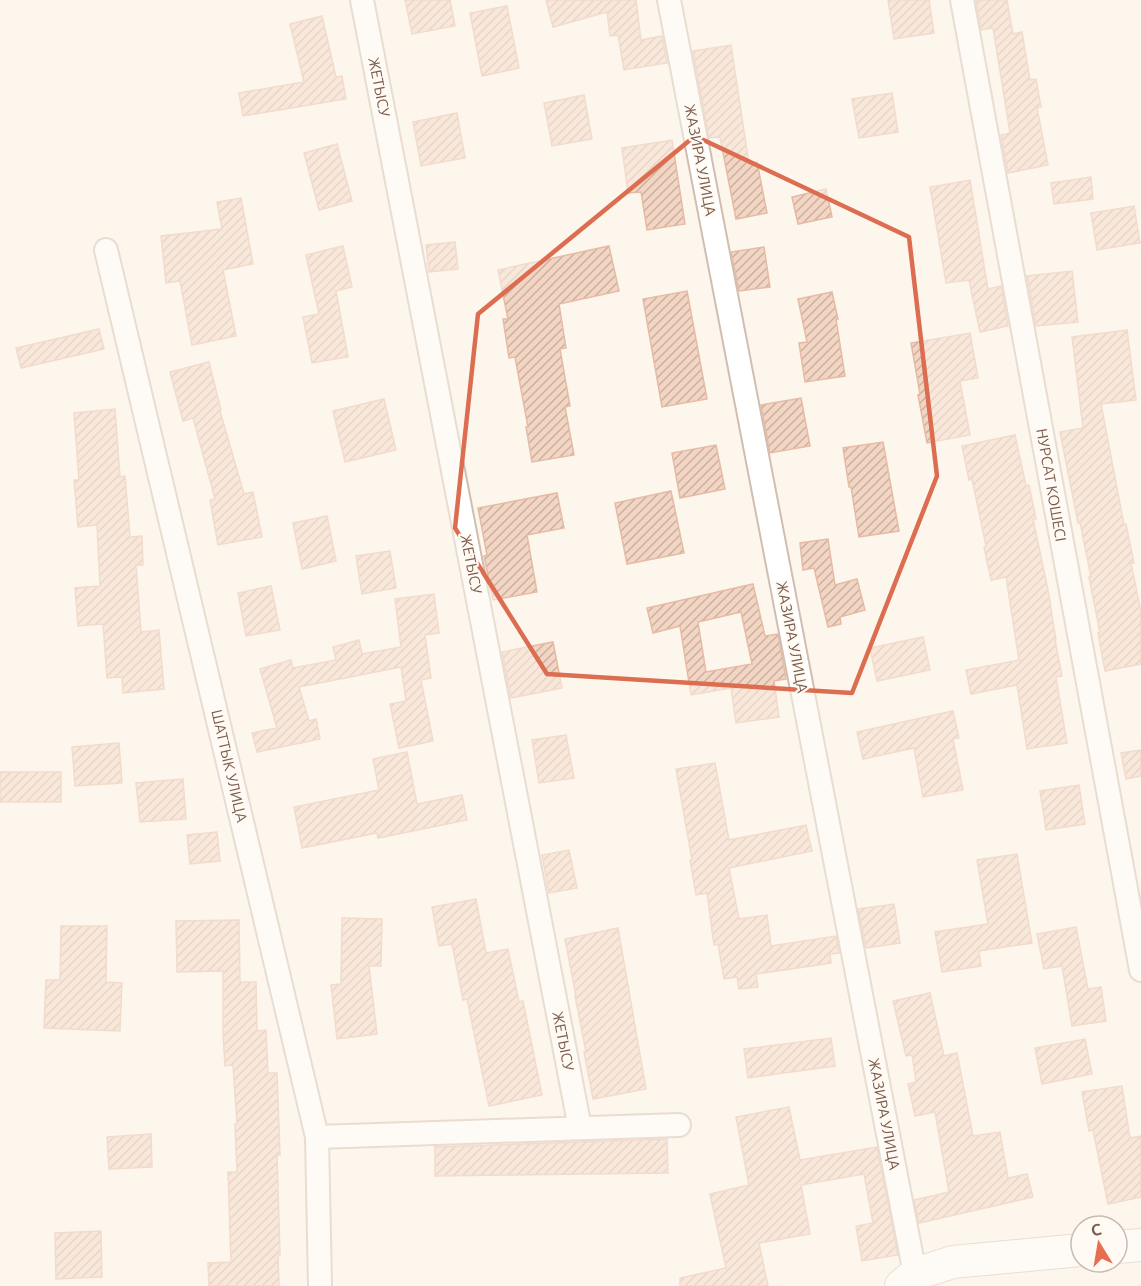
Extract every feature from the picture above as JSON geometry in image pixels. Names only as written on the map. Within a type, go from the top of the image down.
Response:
[{"type":"street","name":"ЖЕТЫСУ","points":[[362,0],[580,1128]]},
{"type":"street","name":"ЖАЗИРА УЛИЦА","points":[[669,0],[908,1280]]},
{"type":"street","name":"НУРСАТ КОШЕСI","points":[[962,0],[1141,970]]},
{"type":"street","name":"ШАТТЫК УЛИЦА","points":[[106,250],[317,1137],[320,1286]]},
{"type":"street","points":[[317,1137],[679,1125]]},
{"type":"street","points":[[908,1280],[953,1262],[1069,1251]]},
{"type":"highlighted area","points":[[695,136],[909,237],[937,476],[852,693],[547,674],[455,528],[478,314]]},
{"type":"building","points":[[405,0],[450,0],[455,26],[412,34]]},
{"type":"building","points":[[546,0],[636,0],[641,40],[662,36],[667,63],[624,70],[618,35],[610,36],[607,12],[553,27]]},
{"type":"building","points":[[888,0],[929,0],[934,33],[894,39]]},
{"type":"building","points":[[976,0],[1007,0],[1013,34],[1022,32],[1030,80],[1036,79],[1041,107],[1037,108],[1048,165],[1008,173],[1001,135],[1010,133],[993,28],[981,30]]},
{"type":"building","points":[[507,6],[519,68],[482,76],[470,13]]},
{"type":"building","points":[[322,16],[336,77],[342,76],[346,99],[243,116],[239,93],[304,82],[290,24]]},
{"type":"building","points":[[731,45],[749,164],[757,162],[767,213],[736,219],[720,137],[709,138],[693,51]]},
{"type":"building","points":[[892,93],[898,132],[859,138],[852,99]]},
{"type":"building","points":[[584,95],[592,139],[552,146],[544,103]]},
{"type":"building","points":[[457,113],[465,158],[421,166],[413,122]]},
{"type":"building","points":[[672,140],[685,224],[647,230],[641,192],[628,193],[622,148]]},
{"type":"building","points":[[337,144],[352,201],[319,210],[304,153]]},
{"type":"building","points":[[1091,177],[1093,199],[1054,204],[1051,183]]},
{"type":"building","points":[[970,180],[988,289],[1001,286],[1008,326],[980,332],[969,280],[946,283],[930,187]]},
{"type":"building","points":[[826,189],[832,217],[798,224],[792,197]]},
{"type":"building","points":[[241,198],[253,264],[223,270],[236,336],[192,345],[180,281],[166,283],[161,236],[222,229],[217,202]]},
{"type":"building","points":[[1134,206],[1140,243],[1097,250],[1091,213]]},
{"type":"building","points":[[455,242],[458,269],[429,272],[426,245]]},
{"type":"building","points":[[343,246],[352,287],[336,291],[348,357],[312,363],[303,317],[319,314],[306,255]]},
{"type":"building","points":[[609,246],[619,291],[559,304],[566,348],[560,349],[570,406],[565,407],[574,455],[532,462],[515,357],[509,358],[503,319],[508,319],[498,270]]},
{"type":"building","points":[[764,247],[770,287],[739,291],[731,252]]},
{"type":"building","points":[[1072,271],[1078,322],[1036,326],[1027,276]]},
{"type":"building","points":[[687,291],[707,399],[662,407],[643,299]]},
{"type":"building","points":[[832,292],[845,376],[805,382],[799,343],[807,342],[798,299]]},
{"type":"building","points":[[99,329],[104,349],[21,368],[16,348]]},
{"type":"building","points":[[1127,330],[1136,400],[1101,404],[1124,525],[1126,524],[1134,563],[1131,563],[1141,612],[1141,664],[1105,671],[1089,577],[1091,577],[1060,432],[1083,428],[1072,337]]},
{"type":"building","points":[[970,333],[978,378],[960,381],[970,435],[927,443],[911,343]]},
{"type":"building","points":[[209,362],[220,411],[244,494],[253,492],[262,537],[218,545],[210,500],[215,499],[193,418],[183,421],[170,372]]},
{"type":"building","points":[[801,398],[810,446],[770,453],[761,405]]},
{"type":"building","points":[[384,399],[396,450],[345,462],[333,411]]},
{"type":"building","points":[[115,409],[120,477],[125,476],[130,537],[142,536],[143,565],[136,565],[141,632],[159,630],[164,689],[123,693],[122,677],[107,678],[103,624],[78,626],[75,588],[100,586],[97,525],[78,527],[74,480],[79,480],[74,413]]},
{"type":"building","points":[[1015,435],[1026,486],[1029,485],[1036,519],[1033,519],[1048,590],[1062,676],[1056,677],[1067,743],[1027,749],[1017,685],[971,694],[966,670],[1019,660],[1006,577],[991,580],[972,479],[969,480],[962,446]]},
{"type":"building","points":[[883,442],[899,531],[859,537],[843,448]]},
{"type":"building","points":[[716,445],[725,489],[680,498],[672,453]]},
{"type":"building","points":[[671,491],[684,553],[627,564],[615,503]]},
{"type":"building","points":[[557,493],[564,528],[527,535],[537,592],[493,600],[484,556],[487,555],[478,508]]},
{"type":"building","points":[[327,516],[336,561],[302,569],[293,523]]},
{"type":"building","points":[[828,539],[835,585],[857,579],[865,610],[840,617],[841,624],[828,627],[814,568],[803,570],[800,543]]},
{"type":"building","points":[[390,551],[396,588],[362,594],[356,556]]},
{"type":"building","points":[[753,584],[765,636],[778,634],[786,679],[774,681],[779,717],[736,723],[731,688],[691,695],[680,626],[653,633],[647,608]],"holes":[[[741,612],[752,664],[706,672],[698,622]]]},
{"type":"building","points":[[271,586],[280,630],[246,636],[238,593]]},
{"type":"building","points":[[434,594],[439,633],[425,635],[431,678],[421,680],[433,741],[399,748],[390,704],[406,701],[401,667],[299,687],[309,721],[316,719],[320,739],[257,752],[252,733],[277,728],[260,669],[291,660],[293,668],[336,660],[333,647],[359,640],[362,654],[401,647],[395,599]]},
{"type":"building","points":[[923,637],[930,670],[877,681],[870,648]]},
{"type":"building","points":[[553,642],[562,688],[511,698],[502,652]]},
{"type":"building","points":[[953,711],[959,738],[953,739],[963,790],[923,797],[914,748],[863,759],[857,732]]},
{"type":"building","points":[[566,735],[574,778],[539,783],[532,740]]},
{"type":"building","points":[[119,743],[122,783],[75,786],[72,747]]},
{"type":"building","points":[[1141,750],[1141,776],[1126,779],[1121,753]]},
{"type":"building","points":[[407,752],[417,804],[462,795],[467,820],[378,838],[377,833],[302,848],[294,807],[379,790],[373,759]]},
{"type":"building","points":[[715,763],[729,840],[806,825],[812,851],[729,868],[739,919],[767,915],[771,946],[836,936],[839,953],[830,954],[831,963],[756,974],[758,987],[739,989],[737,977],[724,979],[718,944],[714,945],[707,893],[696,895],[676,769]]},
{"type":"building","points":[[0,772],[61,772],[61,802],[0,802]]},
{"type":"building","points":[[183,779],[186,819],[140,822],[136,783]]},
{"type":"building","points":[[1079,785],[1085,824],[1046,830],[1040,791]]},
{"type":"building","points":[[217,832],[220,861],[190,864],[187,835]]},
{"type":"building","points":[[569,850],[577,888],[549,893],[542,855]]},
{"type":"building","points":[[1017,854],[1032,943],[979,951],[981,966],[942,972],[935,932],[988,924],[977,860]]},
{"type":"building","points":[[476,899],[486,953],[508,949],[519,1002],[523,1001],[542,1095],[489,1106],[467,999],[463,1000],[452,944],[439,946],[432,907]]},
{"type":"building","points":[[894,904],[900,943],[866,948],[858,909]]},
{"type":"building","points":[[342,918],[382,919],[381,966],[369,966],[377,1034],[337,1039],[331,985],[341,984]]},
{"type":"building","points":[[239,920],[240,982],[256,982],[257,1031],[266,1030],[268,1073],[277,1073],[280,1155],[277,1155],[279,1286],[209,1286],[208,1263],[231,1262],[228,1172],[237,1172],[233,1065],[225,1066],[223,971],[177,972],[176,921]]},
{"type":"building","points":[[61,926],[107,926],[106,982],[122,983],[120,1031],[44,1028],[46,980],[60,980]]},
{"type":"building","points":[[1076,927],[1088,989],[1101,987],[1106,1021],[1072,1026],[1062,966],[1044,969],[1037,934]]},
{"type":"building","points":[[618,928],[646,1089],[593,1099],[565,939]]},
{"type":"building","points":[[930,993],[944,1056],[957,1053],[973,1136],[1000,1132],[1008,1178],[1027,1174],[1033,1197],[919,1223],[914,1200],[949,1192],[935,1112],[915,1116],[908,1084],[916,1082],[912,1055],[906,1056],[893,1001]]},
{"type":"building","points":[[831,1038],[835,1066],[748,1078],[744,1049]]},
{"type":"building","points":[[1085,1039],[1092,1074],[1042,1084],[1035,1048]]},
{"type":"building","points":[[1122,1086],[1130,1138],[1141,1136],[1141,1197],[1108,1204],[1093,1130],[1089,1131],[1082,1092]]},
{"type":"building","points":[[789,1107],[800,1160],[877,1147],[898,1255],[862,1261],[856,1226],[873,1223],[864,1174],[801,1185],[810,1234],[759,1243],[768,1286],[680,1286],[680,1278],[726,1268],[710,1194],[749,1185],[736,1117]]},
{"type":"building","points":[[151,1134],[152,1167],[109,1169],[107,1137]]},
{"type":"building","points":[[667,1139],[668,1173],[435,1176],[435,1147]]},
{"type":"building","points":[[101,1231],[102,1277],[56,1279],[55,1233]]}]
